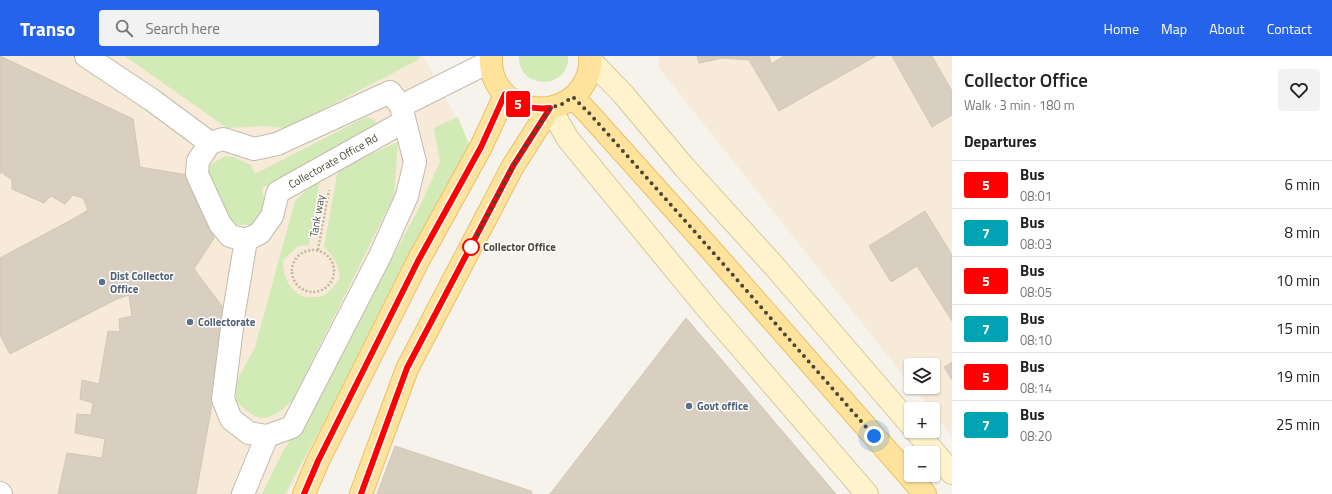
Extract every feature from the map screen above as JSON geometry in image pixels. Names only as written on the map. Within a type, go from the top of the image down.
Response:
[{"type":"main road","points":[[491,59],[497,85],[505,94],[515,102],[538,110],[562,104],[573,97],[582,87],[588,75],[591,58]]},
{"type":"main road","points":[[304,494],[321,454],[418,261],[481,147],[505,94]]},
{"type":"main road","points":[[573,97],[717,256],[925,494]]},
{"type":"main road","points":[[361,494],[407,368],[513,166],[550,108]]},
{"type":"street","points":[[86,56],[152,100],[210,143]]},
{"type":"street","points":[[591,58],[685,168],[775,267],[904,417]]},
{"type":"street","name":"Collectorate Office Rd","points":[[246,240],[260,233],[272,216],[278,192],[335,160],[403,114],[491,59]]},
{"type":"street","points":[[390,92],[403,114],[415,162],[407,196],[380,256],[292,427],[268,436],[249,432],[231,419],[223,399],[234,312],[246,240],[230,236],[220,224],[197,174],[198,161],[210,143],[223,139],[254,149],[277,144],[390,92]]},
{"type":"street","points":[[550,108],[568,139],[706,307],[867,494]]},
{"type":"street","points":[[243,494],[268,436]]},
{"type":"street","points":[[922,438],[952,473]]},
{"type":"path","name":"Tank way","points":[[318,251],[335,160]]},
{"type":"path","points":[[311,250],[318,251],[330,258],[334,272],[332,280],[324,290],[311,292],[304,291],[294,282],[291,269],[293,262],[304,252],[311,250]]},
{"type":"shaded area","name":"Collectorate","points":[[0,56],[423,56],[474,151],[288,494],[0,494]]},
{"type":"shaded area","points":[[659,56],[952,56],[952,437],[940,422],[940,402],[924,402],[918,394],[940,394],[940,358],[904,358],[904,376],[659,68]]},
{"type":"green space","points":[[125,56],[421,56],[416,61],[287,128],[263,126],[227,128]]},
{"type":"green space","points":[[519,56],[568,56],[566,67],[561,75],[553,80],[544,82],[527,76],[521,67]]},
{"type":"green space","points":[[366,117],[374,120],[377,128],[262,188],[266,209],[257,221],[250,225],[237,225],[229,219],[208,179],[208,168],[215,162],[225,156],[233,157],[251,165],[255,174]]},
{"type":"green space","points":[[458,117],[471,150],[285,494],[262,494],[282,453],[329,378],[418,210],[440,162],[434,128]]},
{"type":"green space","points":[[398,142],[394,196],[292,401],[280,411],[265,418],[252,415],[237,402],[235,391],[238,379],[255,347],[295,201],[320,178],[309,245],[298,246],[283,260],[283,267],[290,286],[300,295],[307,297],[322,296],[334,286],[340,278],[335,261],[324,247],[338,169]]},
{"type":"building","name":"Dist Collector Office","points":[[0,56],[133,119],[140,167],[188,175],[214,238],[194,269],[228,314],[196,494],[58,494],[67,453],[102,458],[105,439],[75,433],[77,414],[91,415],[93,403],[80,399],[82,380],[99,384],[108,331],[120,332],[119,319],[132,316],[129,295],[117,299],[10,354],[0,335],[0,258],[88,210],[83,198],[73,195],[65,204],[51,196],[44,203],[12,189],[12,180],[1,172],[0,174]]},
{"type":"building","points":[[697,56],[769,56],[771,64],[784,56],[876,56],[779,111],[749,60],[723,58],[699,63]]},
{"type":"building","points":[[892,56],[932,56],[952,91],[952,115],[932,127]]},
{"type":"building","points":[[925,211],[952,255],[952,321],[917,266],[891,282],[869,246]]},
{"type":"building","name":"Govt office","points":[[686,318],[836,494],[550,494]]},
{"type":"building","points":[[952,362],[952,380],[944,367]]},
{"type":"building","points":[[395,446],[531,491],[532,494],[377,494]]},
{"type":"bus line","name":"5","points":[[304,494],[318,461],[418,261],[481,147],[505,94],[515,102],[526,107],[538,110],[550,108],[513,166],[407,368],[361,494]]},
{"type":"place","name":"Collector Office","points":[[471,247]]},
{"type":"place","name":"Dist Collector Office","points":[[102,282]]},
{"type":"place","name":"Collectorate","points":[[190,322]]},
{"type":"place","name":"Govt office","points":[[689,406]]},
{"type":"route","points":[[471,247],[513,166],[550,108],[562,104],[573,97],[590,114],[711,250],[874,436]]}]
